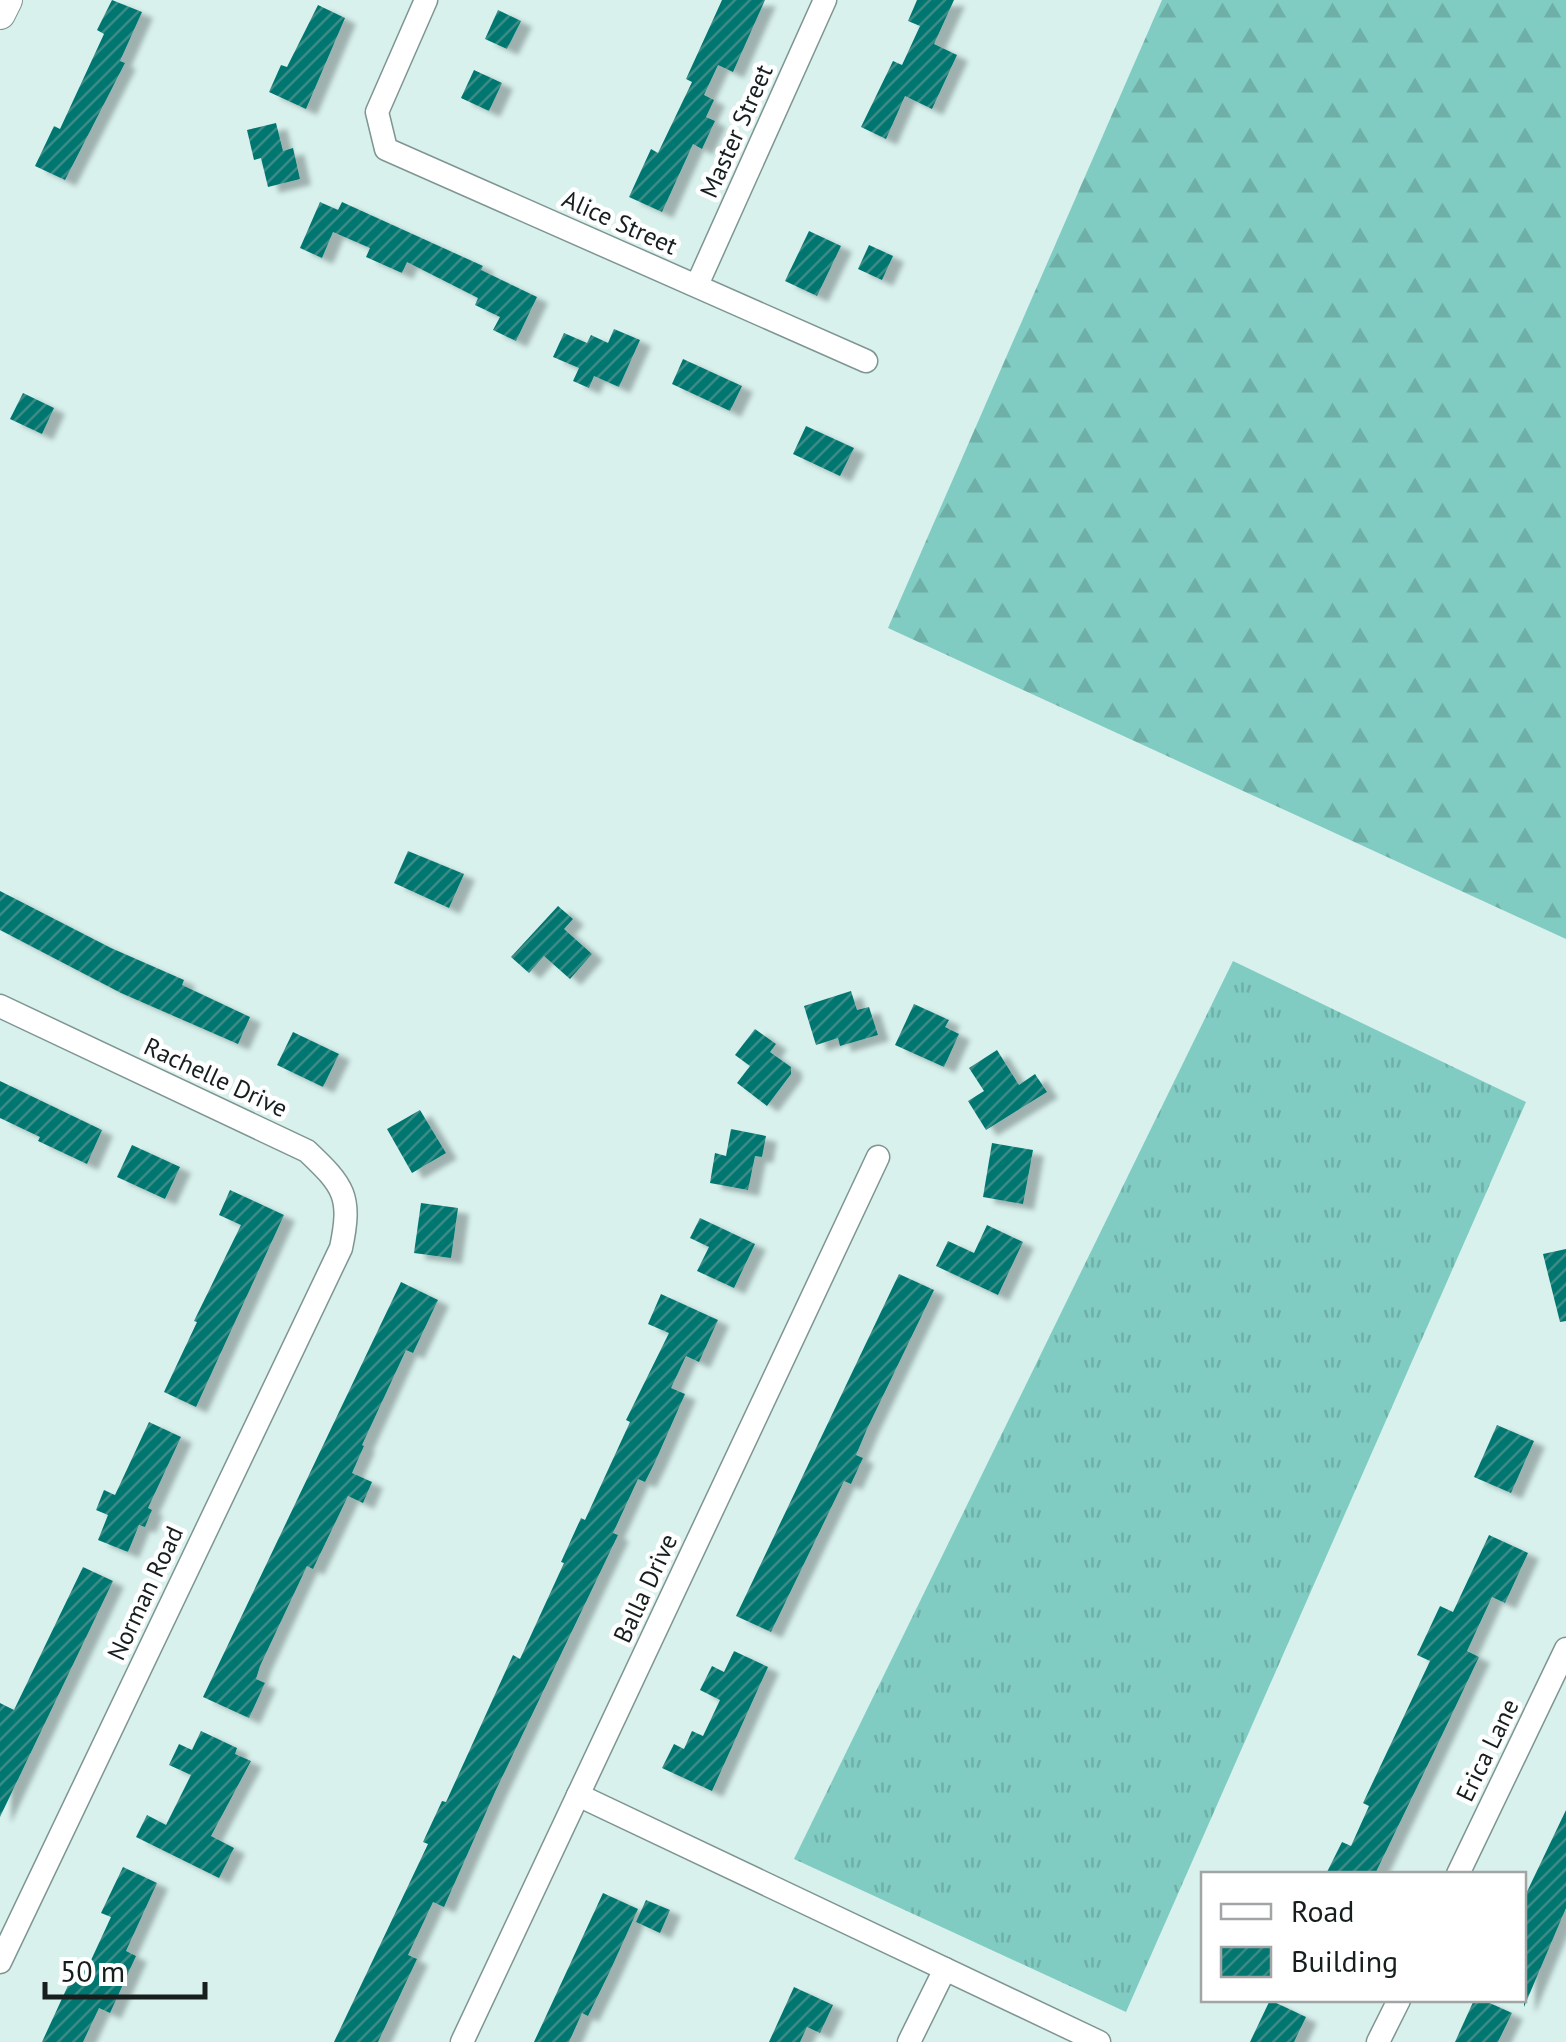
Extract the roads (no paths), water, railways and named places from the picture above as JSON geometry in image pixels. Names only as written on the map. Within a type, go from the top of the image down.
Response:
[{"type":"main road","points":[[0,14],[6,0]]},
{"type":"street","name":"Alice Street","points":[[426,0],[377,112],[386,150],[866,361]]},
{"type":"street","name":"Master Street","points":[[697,285],[825,0]]},
{"type":"street","name":"Rachelle Drive","points":[[0,1006],[307,1151],[339,1181],[348,1216],[341,1248]]},
{"type":"street","name":"Balla Drive","points":[[462,2042],[878,1157]]},
{"type":"street","name":"Norman Road","points":[[0,1962],[341,1248]]},
{"type":"street","name":"Erica Lane","points":[[1459,1872],[1566,1648]]},
{"type":"street","points":[[578,1795],[1098,2042]]},
{"type":"street","points":[[909,2042],[945,1969]]},
{"type":"street","points":[[1378,2042],[1397,2002]]}]
